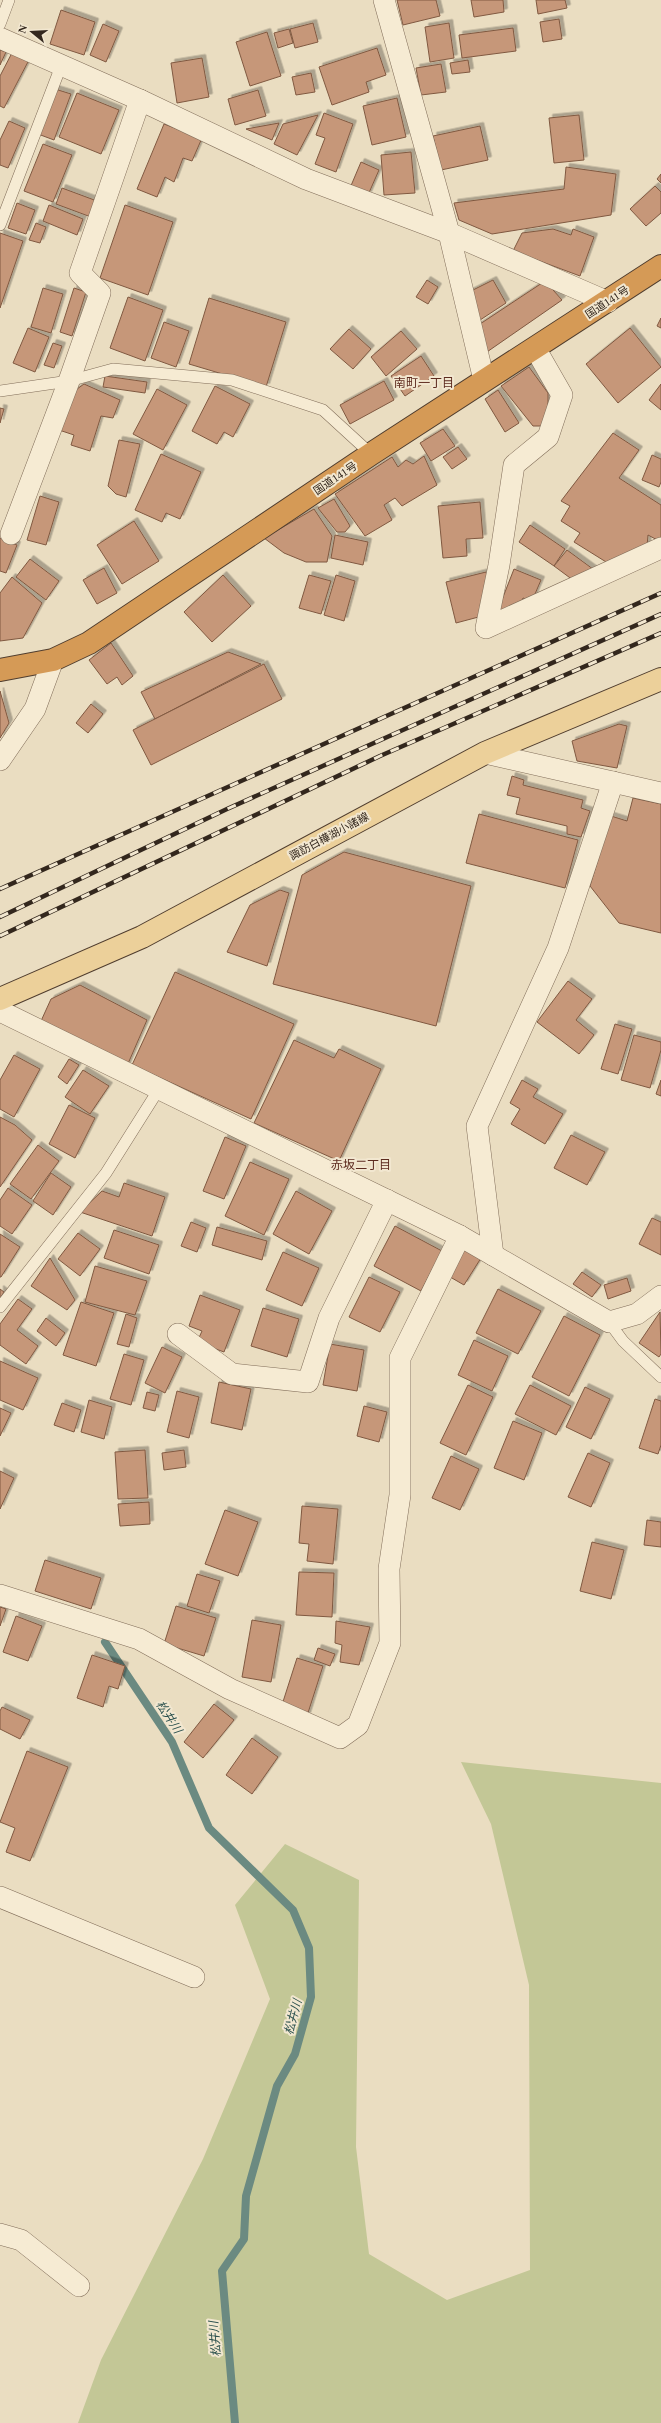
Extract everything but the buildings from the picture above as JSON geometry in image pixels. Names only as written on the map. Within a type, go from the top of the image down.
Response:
[{"type":"highway","name":"国道141号","points":[[0,670],[53,660],[89,642],[371,454],[484,380],[608,302],[661,266]]},
{"type":"main road","name":"諏訪白樺湖小諸線","points":[[0,999],[142,937],[485,753],[661,679]]},
{"type":"street","points":[[384,0],[449,233],[484,380]]},
{"type":"street","points":[[0,38],[140,100],[306,179],[449,233],[608,302]]},
{"type":"street","points":[[11,534],[69,381],[100,292],[80,273],[140,100]]},
{"type":"street","points":[[535,348],[562,395],[548,437],[514,465],[500,566],[486,628],[661,548]]},
{"type":"street","points":[[0,760],[34,709],[53,660]]},
{"type":"street","points":[[485,753],[661,793]]},
{"type":"street","points":[[493,1255],[477,1126],[558,948],[613,782]]},
{"type":"street","points":[[0,1011],[460,1236],[609,1322],[637,1314],[661,1296]]},
{"type":"street","points":[[178,1334],[232,1374],[308,1382],[330,1318],[387,1200]]},
{"type":"street","points":[[0,1595],[139,1639],[230,1689],[340,1738],[358,1724],[390,1643],[389,1569],[400,1495],[400,1358],[460,1236]]},
{"type":"street","points":[[0,1897],[194,1977]]},
{"type":"street","points":[[0,2234],[21,2240],[79,2286]]},
{"type":"lane","points":[[0,24],[9,0]]},
{"type":"lane","points":[[0,226],[62,66]]},
{"type":"lane","points":[[0,391],[69,381],[113,369],[232,380],[322,410],[371,454]]},
{"type":"lane","points":[[0,1307],[106,1173],[160,1089]]},
{"type":"lane","points":[[609,1322],[623,1341],[661,1377]]},
{"type":"green space","points":[[461,1762],[661,1783],[661,2423],[78,2423],[101,2360],[203,2159],[270,1999],[235,1905],[285,1844],[359,1880],[356,2147],[369,2254],[447,2300],[530,2270],[529,1985],[491,1824]]},
{"type":"waterway","name":"松井川","points":[[105,1642],[172,1742],[209,1828],[293,1910],[309,1948],[311,1997],[295,2054],[277,2086],[246,2196],[244,2239],[222,2271],[235,2423]]},
{"type":"railway","points":[[0,889],[661,593]]},
{"type":"railway","points":[[0,917],[227,809],[661,614]]},
{"type":"railway","points":[[0,936],[380,756],[661,633]]},
{"type":"district","name":"南町一丁目","points":[[424,383]]},
{"type":"district","name":"赤坂二丁目","points":[[361,1165]]}]
